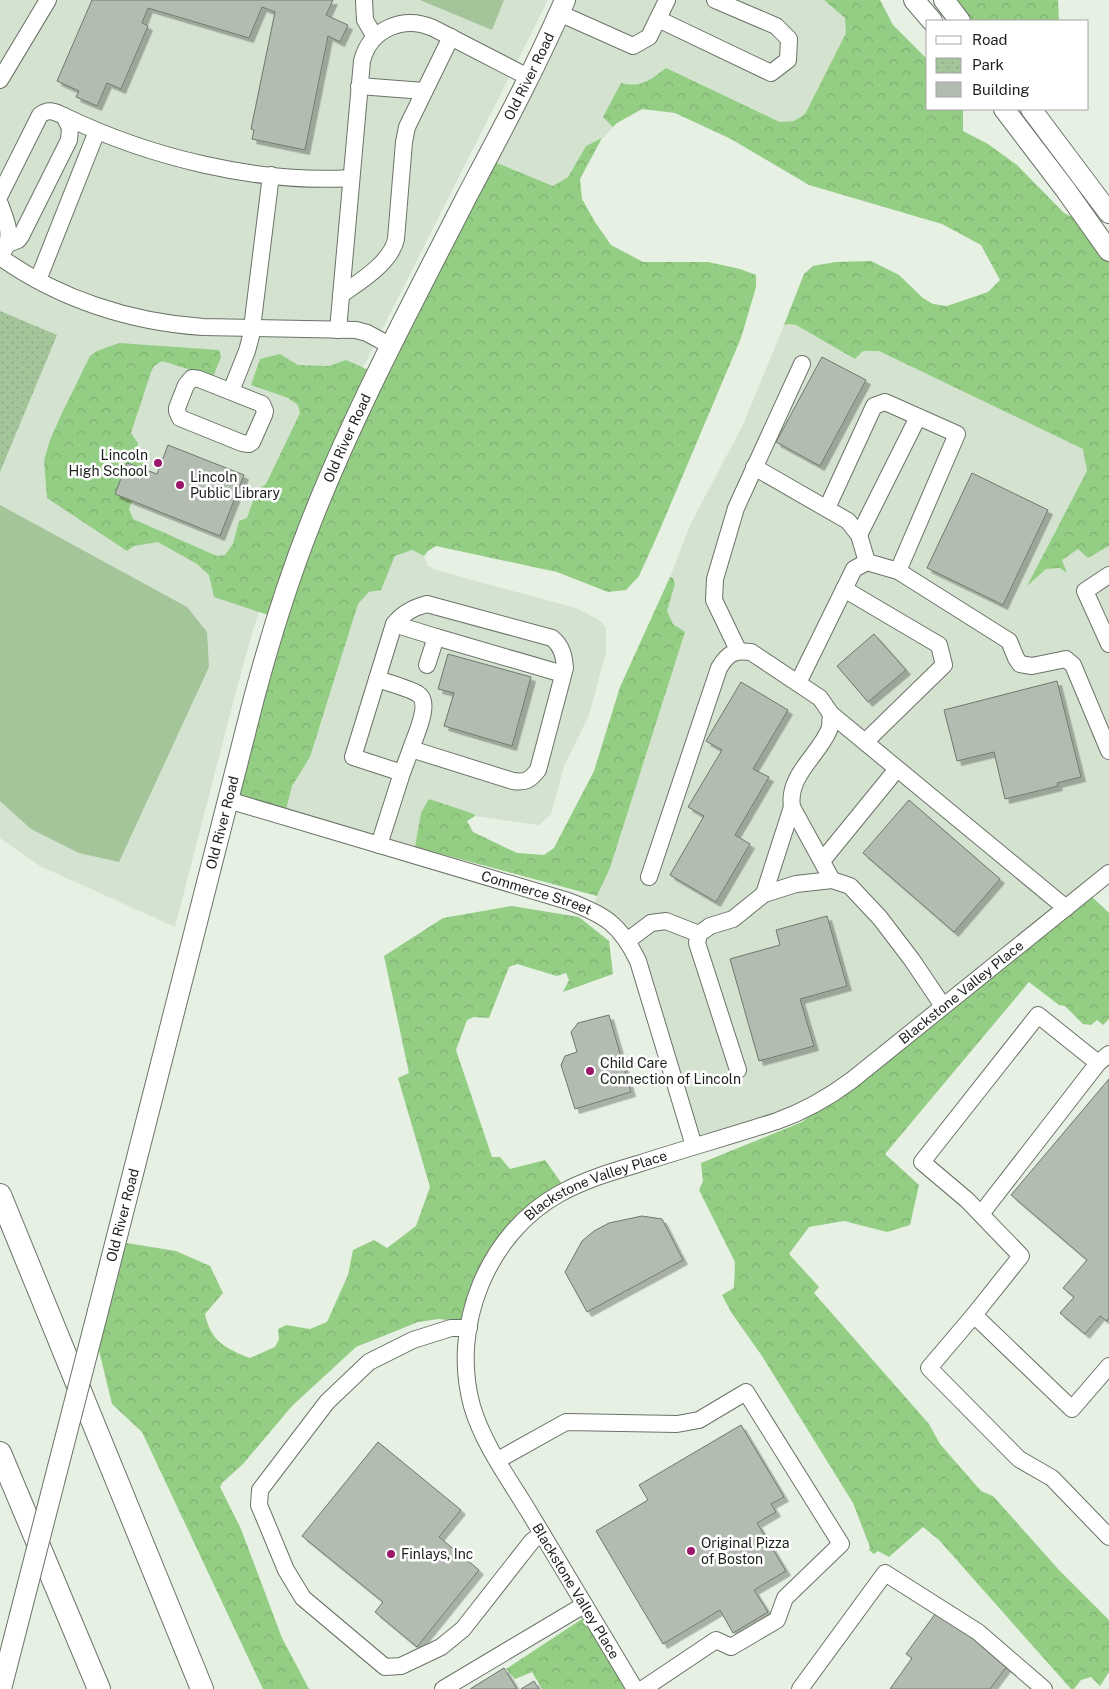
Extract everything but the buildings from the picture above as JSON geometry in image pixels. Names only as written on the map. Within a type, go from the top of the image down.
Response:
[{"type":"highway","points":[[0,1195],[202,1689]]},
{"type":"highway","points":[[0,1453],[99,1689]]},
{"type":"main road","points":[[914,0],[931,20]]},
{"type":"main road","points":[[944,0],[959,20]]},
{"type":"main road","name":"Old River Road","points":[[1,1689],[269,644],[300,552],[334,466],[391,346],[528,77],[562,6]]},
{"type":"main road","points":[[1005,110],[1066,188],[1109,251]]},
{"type":"main road","points":[[1032,110],[1109,213]]},
{"type":"street","points":[[0,80],[48,0]]},
{"type":"street","points":[[364,0],[365,20],[375,37]]},
{"type":"street","points":[[562,6],[633,46],[649,37],[667,0]]},
{"type":"street","points":[[658,19],[771,73],[788,60],[789,39],[776,26],[715,0]]},
{"type":"street","points":[[338,330],[364,54],[375,37],[393,25],[407,22],[427,26],[528,77]]},
{"type":"street","points":[[341,296],[385,260],[392,250],[396,239],[405,135],[409,120],[451,38]]},
{"type":"street","points":[[360,86],[424,91]]},
{"type":"street","points":[[0,195],[40,114],[52,110],[97,131],[147,149],[180,158],[238,171],[271,175],[314,179],[352,178]]},
{"type":"street","points":[[3,252],[21,236],[69,140],[70,128],[64,116]]},
{"type":"street","points":[[38,280],[97,131]]},
{"type":"street","points":[[231,391],[247,351],[252,329],[271,175]]},
{"type":"street","points":[[0,204],[8,227],[3,252]]},
{"type":"street","points":[[3,252],[38,280],[89,303],[144,320],[183,326],[252,329],[349,329],[361,331],[391,346]]},
{"type":"street","points":[[738,650],[714,600],[715,579],[736,508],[802,364]]},
{"type":"street","points":[[192,378],[199,378],[231,391],[259,402],[264,407],[264,414],[254,439],[249,444],[183,420],[178,415],[177,408],[186,384],[192,378]]},
{"type":"street","points":[[827,508],[874,406],[885,402],[957,434],[898,571]]},
{"type":"street","points":[[859,535],[918,417]]},
{"type":"street","points":[[754,467],[848,521],[859,535],[867,562]]},
{"type":"street","points":[[798,683],[854,569],[867,562],[898,571],[1009,642],[1020,664],[1032,666],[1066,660],[1073,665],[1109,751]]},
{"type":"street","points":[[1109,575],[1085,591],[1109,644]]},
{"type":"street","points":[[844,589],[940,645],[944,665],[865,742]]},
{"type":"street","points":[[402,773],[353,757],[394,624],[408,613],[427,604],[552,638],[561,648],[564,658],[563,674],[538,770],[532,779],[523,783],[513,781],[411,749]]},
{"type":"street","points":[[394,624],[563,674]]},
{"type":"street","points":[[427,665],[436,637]]},
{"type":"street","points":[[649,878],[718,668],[724,658],[738,650],[751,652],[820,698],[831,714],[1066,908]]},
{"type":"street","points":[[377,679],[418,694],[424,702],[424,709],[379,845]]},
{"type":"street","points":[[831,714],[829,729],[796,779],[790,796],[792,807],[832,880]]},
{"type":"street","points":[[822,861],[897,768]]},
{"type":"street","name":"Commerce Street","points":[[228,800],[586,908],[611,922],[627,941],[643,975],[694,1146]]},
{"type":"street","points":[[764,894],[792,807]]},
{"type":"street","name":"Blackstone Valley Place","points":[[635,1689],[498,1460],[481,1428],[470,1396],[466,1355],[469,1328],[479,1286],[493,1259],[508,1237],[537,1208],[559,1194],[582,1183],[777,1121],[815,1105],[852,1080],[1109,873]]},
{"type":"street","points":[[738,1070],[698,943],[699,934],[710,926],[733,919],[764,894],[796,884],[832,880],[850,886],[880,918],[912,960],[943,1006]]},
{"type":"street","points":[[627,941],[651,923],[666,921],[699,934]]},
{"type":"street","points":[[982,1214],[1104,1058],[1038,1015],[922,1162],[982,1214],[1021,1256],[929,1368],[1019,1459],[1052,1478],[1109,1536]]},
{"type":"street","points":[[974,1315],[1072,1409],[1109,1366]]},
{"type":"street","points":[[469,1328],[451,1328],[413,1340],[369,1362],[327,1402],[271,1474],[260,1490],[259,1505],[286,1570],[303,1598],[385,1668],[401,1666],[441,1647],[463,1629],[532,1541],[542,1534]]},
{"type":"street","points":[[498,1460],[566,1422],[677,1424],[699,1420],[746,1392],[841,1544],[785,1598],[777,1620],[731,1648],[716,1640],[643,1689]]},
{"type":"street","points":[[800,1689],[885,1573],[978,1632],[1044,1689]]},
{"type":"street","points":[[443,1689],[584,1605]]},
{"type":"shaded area","name":"Lincoln High School","points":[[0,0],[548,0],[331,431],[277,558],[254,627],[236,691],[175,927],[40,866],[0,838]]},
{"type":"shaded area","points":[[566,0],[824,0],[846,18],[846,33],[805,114],[794,121],[781,122],[666,69],[645,83],[631,85],[609,121],[613,127],[603,138],[586,146],[568,177],[553,186],[490,160]]},
{"type":"shaded area","points":[[784,325],[796,325],[855,359],[863,351],[879,351],[1083,449],[1087,471],[1028,584],[1045,569],[1060,568],[1067,573],[1062,560],[1078,548],[1088,558],[1109,546],[1109,876],[810,1109],[698,1145],[632,939],[591,910],[610,868],[685,632],[673,624],[667,611],[675,584],[673,578],[670,577],[691,523],[743,425]]},
{"type":"shaded area","points":[[412,550],[424,556],[428,566],[439,571],[576,608],[599,620],[606,627],[606,652],[589,715],[564,766],[551,814],[539,825],[475,816],[429,799],[414,852],[285,814],[292,785],[310,757],[358,604],[369,592],[381,590],[395,556]]},
{"type":"green space","points":[[420,0],[504,0],[492,30]]},
{"type":"green space","points":[[824,0],[880,0],[893,25],[926,58],[926,110],[963,110],[963,131],[988,144],[1017,165],[1064,213],[1097,229],[1109,247],[1109,546],[1088,558],[1078,549],[1062,560],[1067,573],[1060,568],[1046,569],[1027,586],[1087,471],[1083,449],[879,351],[863,351],[855,359],[796,325],[784,325],[804,274],[813,266],[836,262],[871,261],[899,275],[923,298],[933,304],[947,306],[988,292],[1000,280],[981,245],[942,224],[809,185],[731,139],[675,113],[642,109],[613,127],[603,117],[621,83],[640,84],[666,68],[780,122],[794,121],[805,114],[846,33],[845,18]]},
{"type":"green space","points":[[947,0],[1058,0],[1059,20],[963,20]]},
{"type":"green space","points":[[602,138],[580,179],[582,199],[611,245],[643,262],[708,262],[740,269],[756,275],[756,287],[741,338],[639,576],[626,590],[608,592],[557,572],[436,546],[424,556],[412,550],[395,556],[381,590],[369,592],[358,604],[310,757],[292,786],[285,814],[233,802],[280,619],[214,597],[209,575],[197,564],[158,542],[134,546],[127,551],[47,498],[44,461],[50,440],[90,356],[97,351],[119,343],[219,350],[221,357],[213,377],[162,361],[154,366],[131,433],[138,443],[137,451],[141,454],[151,454],[129,509],[133,519],[217,556],[225,555],[233,544],[239,521],[247,518],[257,490],[266,484],[300,413],[298,405],[288,398],[251,385],[260,359],[280,354],[298,365],[329,366],[346,360],[380,375],[490,160],[553,186],[568,177],[586,146]]},
{"type":"green space","points":[[0,311],[57,335],[0,472]]},
{"type":"green space","points":[[0,505],[187,607],[207,632],[209,667],[119,862],[79,853],[31,829],[0,801]]},
{"type":"green space","points":[[670,577],[673,578],[675,584],[667,611],[673,624],[685,632],[610,868],[597,896],[415,847],[421,813],[429,799],[474,814],[475,816],[467,821],[473,832],[517,853],[544,855],[554,848],[594,771],[620,687]]},
{"type":"green space","points":[[1088,893],[1109,913],[1109,1019],[1103,1025],[1097,1020],[1091,1025],[1083,1024],[1065,1006],[1059,1005],[1029,982],[885,1154],[919,1185],[910,1225],[887,1232],[844,1221],[809,1227],[789,1254],[819,1287],[814,1293],[929,1424],[940,1444],[981,1491],[993,1496],[1059,1570],[1109,1620],[1109,1672],[1100,1686],[1091,1677],[1081,1680],[1074,1689],[1071,1689],[939,1540],[923,1527],[889,1557],[878,1551],[874,1554],[869,1550],[870,1547],[853,1503],[722,1295],[734,1288],[735,1262],[699,1190],[703,1181],[701,1163],[802,1122]]},
{"type":"green space","points":[[512,906],[579,917],[609,941],[613,974],[563,992],[569,980],[566,973],[557,976],[517,964],[509,967],[489,1018],[474,1017],[467,1020],[456,1050],[492,1157],[500,1157],[510,1169],[545,1160],[567,1191],[538,1212],[492,1273],[475,1323],[439,1319],[418,1322],[356,1347],[292,1406],[243,1464],[222,1483],[220,1487],[241,1529],[282,1638],[309,1689],[263,1689],[142,1432],[112,1404],[97,1342],[120,1242],[176,1251],[210,1266],[223,1293],[205,1314],[211,1331],[220,1343],[250,1358],[275,1347],[279,1339],[278,1329],[286,1325],[310,1329],[327,1322],[348,1275],[353,1250],[374,1240],[387,1248],[416,1226],[430,1187],[398,1078],[409,1073],[384,956],[443,918]]},
{"type":"green space","points":[[591,1613],[641,1689],[542,1689],[532,1672],[515,1679],[506,1669]]},
{"type":"place","name":"Lincoln High School","points":[[158,463]]},
{"type":"place","name":"Lincoln Public Library","points":[[180,485]]},
{"type":"place","name":"Child Care Connection of Lincoln","points":[[590,1071]]},
{"type":"place","name":"Original Pizza of Boston","points":[[691,1551]]},
{"type":"place","name":"Finlays, Inc","points":[[391,1554]]}]
